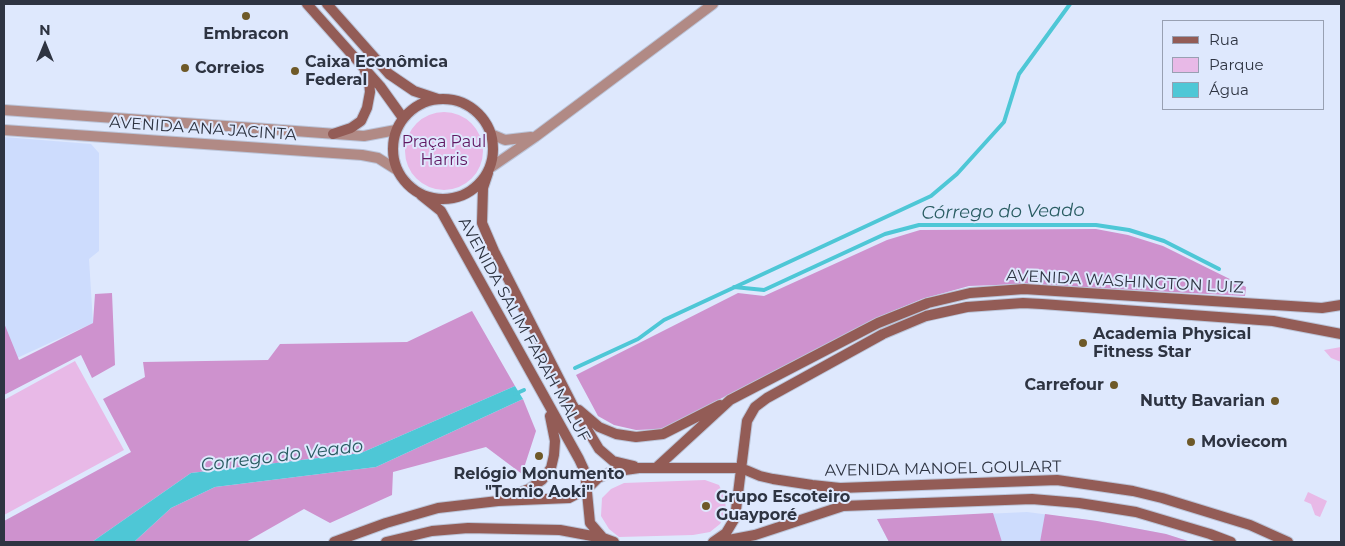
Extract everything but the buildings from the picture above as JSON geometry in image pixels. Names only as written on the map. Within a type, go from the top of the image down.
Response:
[{"type":"main road","points":[[307,4],[380,86],[403,118]]},
{"type":"main road","points":[[327,4],[389,74],[414,91],[439,99],[456,100],[471,107],[484,119],[491,134],[494,147],[489,170],[476,188],[459,197],[440,200],[421,195],[407,184],[397,170],[393,157],[396,130],[403,118],[425,102],[439,99]]},
{"type":"main road","points":[[333,134],[351,128],[361,121],[367,108],[370,92],[369,81],[362,66]]},
{"type":"main road","name":"AVENIDA SALIM FARAH MALUF","points":[[489,170],[483,188],[482,223],[514,292],[572,404],[599,449],[613,461],[639,468]]},
{"type":"main road","name":"AVENIDA SALIM FARAH MALUF","points":[[421,195],[441,211],[585,472],[590,524],[606,540]]},
{"type":"main road","name":"AVENIDA WASHINGTON LUIZ","points":[[656,468],[730,400],[878,323],[928,303],[970,293],[1024,290],[1322,308],[1341,305]]},
{"type":"main road","points":[[1042,291],[1042,304]]},
{"type":"main road","points":[[1064,306],[1065,292]]},
{"type":"main road","name":"AVENIDA WASHINGTON LUIZ","points":[[713,542],[726,533],[736,518],[746,421],[755,407],[767,398],[883,334],[926,316],[967,307],[1023,303],[1273,321],[1341,334]]},
{"type":"main road","points":[[572,404],[599,427],[616,434],[636,437],[662,434],[730,400]]},
{"type":"main road","points":[[498,501],[529,489],[542,480],[551,468],[555,440],[549,408]]},
{"type":"main road","points":[[334,542],[386,523],[438,508],[498,501],[569,498],[588,488],[598,478],[611,472],[639,468],[741,468]]},
{"type":"main road","name":"AVENIDA MANOEL GOULART","points":[[741,468],[773,479],[840,488],[1057,480],[1133,491],[1162,498],[1243,523],[1288,542]]},
{"type":"main road","name":"AVENIDA MANOEL GOULART","points":[[718,542],[754,535],[843,506],[1032,499],[1079,503],[1136,512],[1210,534],[1230,542]]},
{"type":"main road","points":[[386,542],[432,532],[468,528],[560,530],[614,542]]},
{"type":"street","points":[[489,170],[713,4]]},
{"type":"street","name":"AVENIDA ANA JACINTA","points":[[4,110],[364,136],[396,130]]},
{"type":"street","name":"AVENIDA ANA JACINTA","points":[[4,130],[362,155],[378,158],[397,170]]},
{"type":"street","points":[[491,134],[505,140],[535,137]]},
{"type":"shaded area","points":[[4,137],[91,144],[99,153],[99,251],[89,259],[93,323],[4,364]]},
{"type":"shaded area","points":[[1096,229],[1128,235],[1163,246],[1246,287],[1245,296],[1023,284],[969,286],[922,299],[879,317],[662,429],[636,430],[614,425],[598,416],[576,375],[738,293],[764,296],[887,240],[920,230]]},
{"type":"shaded area","points":[[112,293],[115,365],[92,378],[81,355],[4,395],[4,323],[19,360],[93,323],[95,294]]},
{"type":"shaded area","points":[[472,311],[515,386],[361,453],[191,473],[92,542],[4,542],[4,521],[131,452],[103,399],[145,377],[143,362],[268,360],[280,344],[407,342]]},
{"type":"shaded area","points":[[523,399],[536,431],[522,474],[486,447],[393,472],[392,495],[330,523],[304,509],[246,542],[134,542],[171,508],[215,487],[376,467]]},
{"type":"shaded area","points":[[1027,512],[1097,521],[1166,534],[1191,542],[889,542],[877,519]]},
{"type":"shaded area","points":[[993,513],[1002,542],[889,542],[877,519]]},
{"type":"shaded area","points":[[1045,514],[1097,521],[1166,534],[1191,542],[1040,542]]},
{"type":"green space","name":"Praça Paul Harris","points":[[444,112],[459,115],[476,129],[480,136],[483,151],[480,166],[466,183],[459,187],[444,190],[429,187],[412,173],[408,166],[405,151],[408,136],[422,119],[429,115]]},
{"type":"green space","points":[[1341,347],[1341,362],[1331,358],[1324,350]]},
{"type":"green space","points":[[75,361],[124,450],[4,515],[4,400]]},
{"type":"green space","points":[[705,480],[719,485],[725,498],[726,512],[720,524],[710,532],[693,535],[619,537],[609,529],[601,516],[602,498],[611,489],[624,483]]},
{"type":"green space","points":[[1308,492],[1327,501],[1320,517],[1315,515],[1311,504],[1304,501]]},
{"type":"water","points":[[515,386],[523,399],[376,467],[215,487],[171,508],[134,542],[92,542],[191,473],[361,453]]},
{"type":"waterway","name":"Córrego do Veado","points":[[575,368],[638,339],[664,320],[931,196],[957,174],[1004,122],[1019,74],[1070,4]]},
{"type":"waterway","name":"Córrego do Veado","points":[[734,287],[764,290],[885,234],[919,225],[1096,225],[1129,230],[1164,241],[1219,269]]},
{"type":"waterway","name":"Corrego do Veado","points":[[515,394],[524,390]]},
{"type":"place","name":"Embracon","points":[[246,16]]},
{"type":"place","name":"Correios","points":[[185,68]]},
{"type":"place","name":"Caixa Econômica Federal","points":[[295,71]]},
{"type":"place","name":"Academia Physical Fitness Star","points":[[1083,343]]},
{"type":"place","name":"Carrefour","points":[[1114,385]]},
{"type":"place","name":"Nutty Bavarian","points":[[1275,401]]},
{"type":"place","name":"Moviecom","points":[[1191,442]]},
{"type":"place","name":"Relógio Monumento \"Tomio Aoki\"","points":[[539,456]]},
{"type":"place","name":"Grupo Escoteiro Guayporé","points":[[706,506]]}]
